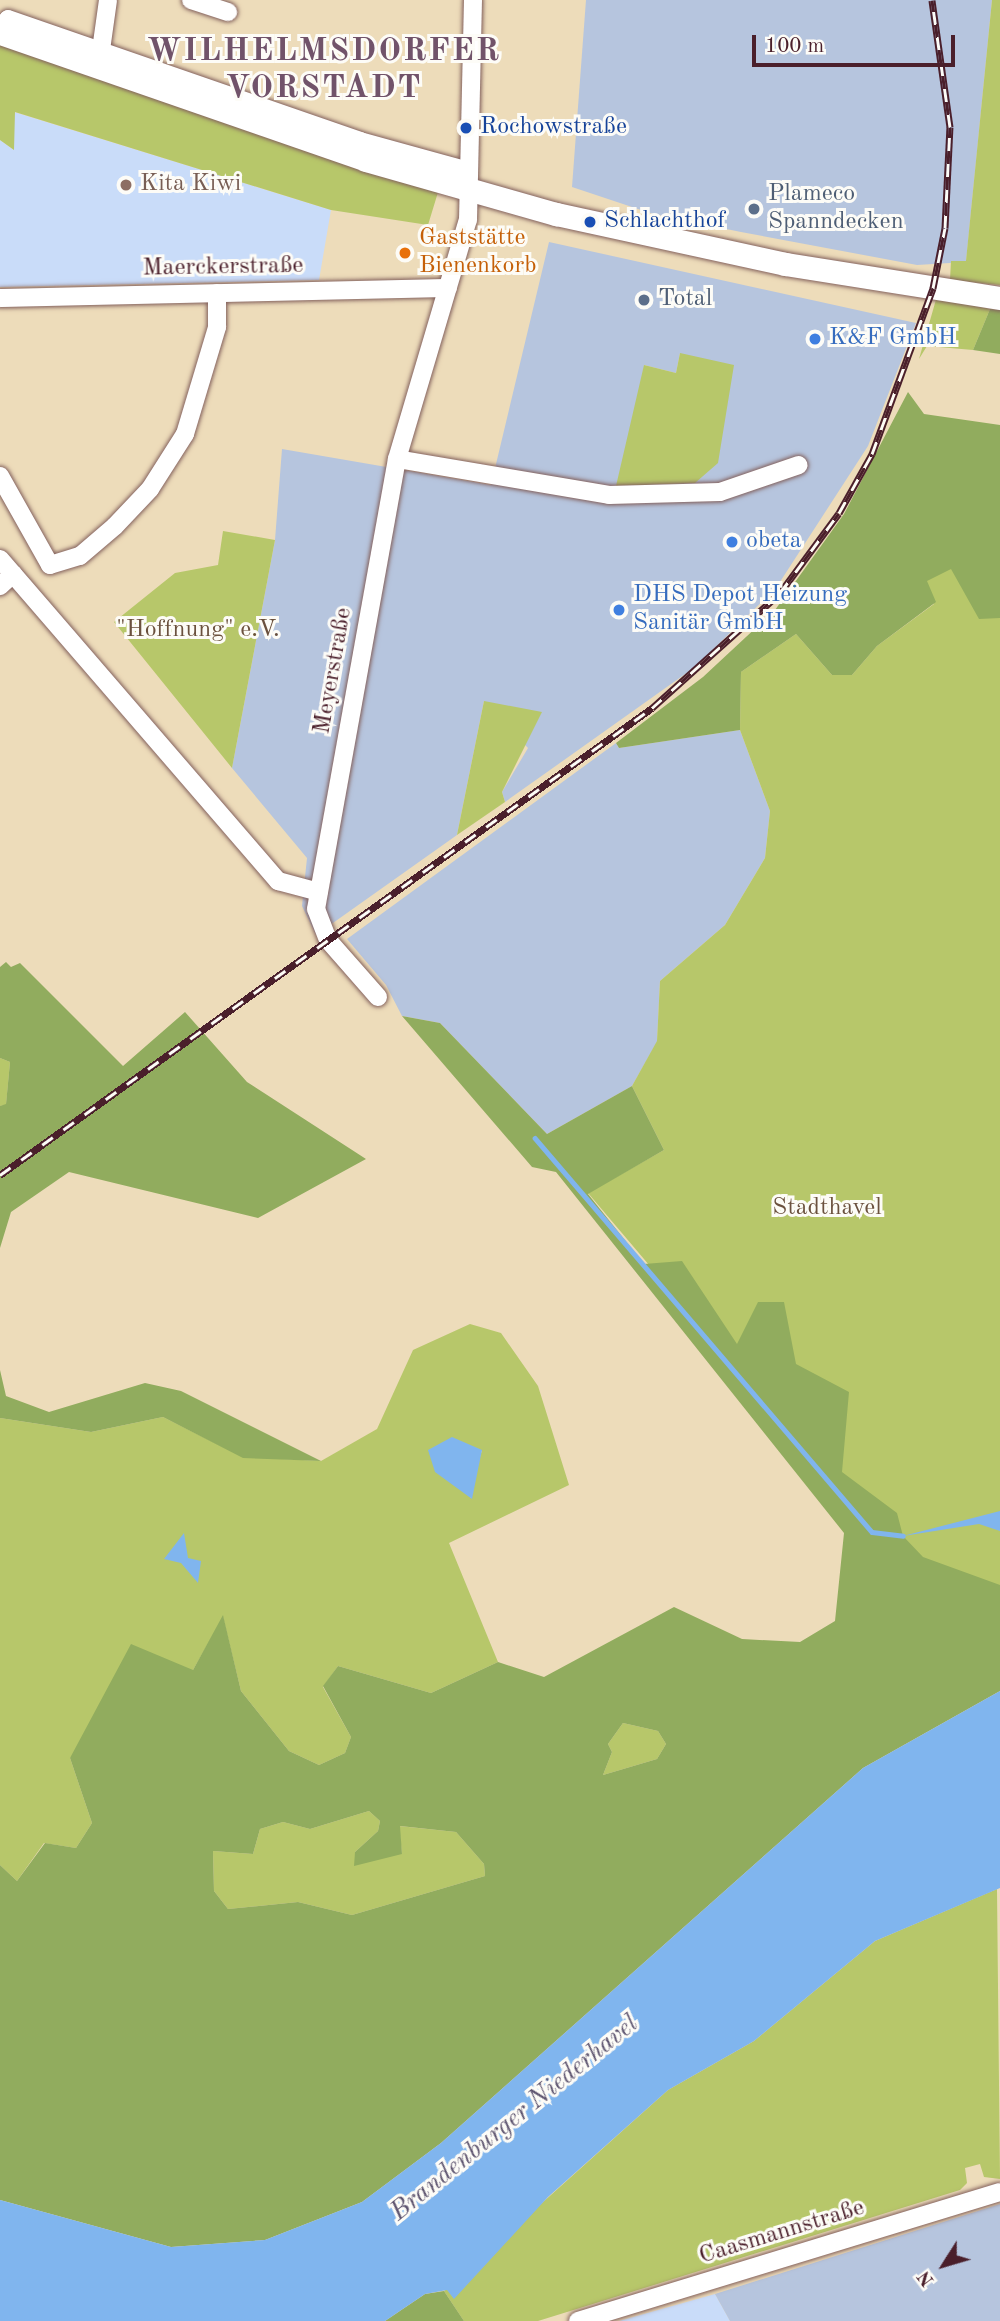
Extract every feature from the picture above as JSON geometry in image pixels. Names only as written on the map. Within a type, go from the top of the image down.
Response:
[{"type":"main road","points":[[0,32],[108,58],[239,108],[467,179],[687,243],[1000,298]]},
{"type":"street","points":[[108,0],[108,58]]},
{"type":"street","points":[[191,0],[228,12]]},
{"type":"street","points":[[467,179],[473,0]]},
{"type":"street","name":"Meyerstraße","points":[[378,997],[319,926],[319,892],[397,459],[468,220],[467,179]]},
{"type":"street","name":"Maerckerstraße","points":[[0,298],[448,288]]},
{"type":"street","points":[[0,476],[50,565],[80,556],[116,526],[171,461],[198,401],[217,327],[217,293]]},
{"type":"street","points":[[397,459],[609,495],[720,492],[799,465]]},
{"type":"street","points":[[0,559],[6,580],[278,881],[319,892]]},
{"type":"street","name":"Caasmannstraße","points":[[578,2321],[1000,2192]]},
{"type":"shaded area","points":[[586,0],[992,0],[966,262],[917,265],[741,232],[653,214],[572,187]]},
{"type":"shaded area","name":"Kita Kiwi","points":[[14,112],[331,210],[319,280],[0,287],[0,140],[14,150]]},
{"type":"shaded area","points":[[549,242],[916,323],[868,446],[776,588],[695,667],[505,802],[502,792],[528,748],[484,701],[457,835],[316,935],[302,906],[307,858],[232,768],[275,540],[282,449],[491,485]],"holes":[[[680,353],[695,482],[644,365],[676,373]]]},
{"type":"shaded area","points":[[740,730],[770,811],[765,858],[725,925],[660,981],[657,1042],[632,1086],[547,1134],[440,1023],[402,1016],[386,985],[347,939],[616,743],[619,748]]},
{"type":"shaded area","points":[[1000,2204],[1000,2321],[730,2321],[715,2294]]},
{"type":"shaded area","points":[[715,2294],[730,2321],[619,2321]]},
{"type":"green space","points":[[992,0],[1000,0],[1000,285],[950,280],[951,261],[966,261]]},
{"type":"green space","points":[[0,43],[439,189],[428,225],[331,210],[15,112],[14,150],[0,140]]},
{"type":"green space","points":[[937,296],[990,309],[973,350],[927,346],[919,359]]},
{"type":"green space","points":[[990,309],[1000,310],[1000,354],[973,350]]},
{"type":"green space","points":[[680,353],[734,365],[718,463],[695,483],[616,486],[644,365],[676,373]]},
{"type":"green space","points":[[908,392],[924,414],[1000,425],[1000,618],[979,619],[951,569],[927,581],[936,602],[877,646],[852,675],[832,675],[796,634],[741,672],[740,730],[619,748],[616,743],[703,677],[775,610],[844,514]]},
{"type":"green space","name":"Stadthavel","points":[[1000,488],[1000,1679],[588,1193],[664,1150],[632,1086],[657,1041],[660,981],[725,925],[765,858],[770,811],[740,730],[741,672],[796,634],[832,675],[852,675],[877,646],[934,604],[926,581]]},
{"type":"green space","name":"\"Hoffnung\" e.V.","points":[[223,531],[275,540],[232,768],[114,622],[175,573],[218,565]]},
{"type":"green space","points":[[484,701],[542,712],[502,792],[505,802],[457,835]]},
{"type":"green space","points":[[6,962],[11,967],[20,963],[123,1066],[185,1012],[247,1082],[366,1159],[258,1218],[69,1172],[11,1212],[0,1248],[0,1106],[6,1104],[10,1062],[0,1058],[0,967]]},
{"type":"green space","points":[[402,1016],[440,1023],[547,1134],[632,1086],[664,1150],[588,1194],[644,1264],[682,1261],[737,1344],[758,1302],[784,1302],[796,1364],[849,1392],[842,1472],[897,1513],[903,1536],[923,1557],[1000,1585],[1000,1691],[863,1768],[441,2143],[362,2202],[265,2240],[171,2247],[0,2200],[0,1865],[17,1881],[45,1843],[76,1848],[92,1823],[70,1758],[131,1644],[193,1670],[223,1615],[241,1691],[289,1751],[319,1765],[345,1753],[351,1737],[323,1686],[338,1666],[431,1693],[498,1662],[544,1677],[674,1607],[742,1639],[800,1642],[835,1621],[844,1533],[556,1172],[532,1167]],"holes":[[[623,1723],[658,1731],[666,1744],[657,1759],[603,1775],[612,1752],[608,1744]],[[369,1811],[380,1821],[378,1831],[355,1852],[354,1866],[402,1854],[400,1826],[456,1832],[484,1864],[485,1876],[352,1915],[298,1902],[228,1909],[214,1891],[213,1851],[253,1854],[260,1829],[283,1822],[310,1829]]]},
{"type":"green space","points":[[0,1058],[10,1062],[6,1105],[0,1106]]},
{"type":"green space","points":[[470,1324],[501,1333],[538,1386],[569,1485],[449,1543],[498,1662],[431,1693],[338,1666],[323,1687],[351,1737],[345,1753],[319,1765],[289,1751],[241,1691],[223,1617],[193,1670],[70,1758],[92,1823],[76,1848],[44,1843],[17,1881],[0,1865],[0,1418],[91,1432],[163,1417],[243,1457],[321,1461],[377,1429],[413,1350]],"holes":[[[482,1450],[471,1498],[456,1482]]]},
{"type":"green space","points":[[0,1370],[6,1396],[49,1412],[145,1383],[181,1391],[321,1461],[243,1458],[163,1417],[91,1432],[0,1418]]},
{"type":"green space","points":[[623,1723],[658,1731],[666,1744],[657,1759],[603,1775],[612,1752],[608,1744]]},
{"type":"green space","points":[[369,1811],[380,1821],[378,1831],[355,1852],[402,1854],[399,1826],[456,1832],[484,1864],[485,1876],[352,1915],[298,1902],[228,1909],[214,1891],[213,1851],[253,1854],[260,1829],[283,1822],[310,1829]]},
{"type":"green space","points":[[997,1889],[1000,2179],[984,2177],[980,2164],[965,2168],[967,2183],[960,2190],[538,2321],[464,2321],[444,2291],[668,2090],[754,2041],[875,1941]]},
{"type":"green space","points":[[444,2291],[464,2321],[385,2321],[425,2294]]},
{"type":"water","points":[[452,1437],[482,1450],[472,1499],[435,1472],[428,1450]]},
{"type":"water","points":[[1000,1511],[1000,1531],[979,1524],[903,1536]]},
{"type":"water","points":[[184,1533],[188,1558],[201,1561],[198,1583],[181,1563],[164,1559]]},
{"type":"water","name":"Brandenburger Niederhavel","points":[[1000,1691],[1000,1888],[875,1941],[754,2041],[668,2090],[548,2197],[454,2299],[447,2290],[425,2294],[385,2321],[0,2321],[0,2200],[171,2247],[265,2240],[362,2202],[441,2143],[863,1768]]},
{"type":"waterway","points":[[535,1138],[872,1532],[903,1536]]},
{"type":"railway","points":[[0,1175],[652,708],[780,593],[839,513],[872,454],[933,288],[945,228],[950,127],[932,0]]},
{"type":"place","name":"Rochowstraße","points":[[466,128]]},
{"type":"place","name":"Kita Kiwi","points":[[126,185]]},
{"type":"place","name":"Plameco Spanndecken","points":[[754,209]]},
{"type":"place","name":"Schlachthof","points":[[590,222]]},
{"type":"place","name":"Gaststätte Bienenkorb","points":[[405,253]]},
{"type":"place","name":"Total","points":[[644,300]]},
{"type":"place","name":"K&F GmbH","points":[[815,339]]},
{"type":"place","name":"obeta","points":[[732,542]]},
{"type":"place","name":"DHS Depot Heizung Sanitär GmbH","points":[[619,610]]},
{"type":"district","name":"WILHELMSDORFER VORSTADT","points":[[324,72]]}]
